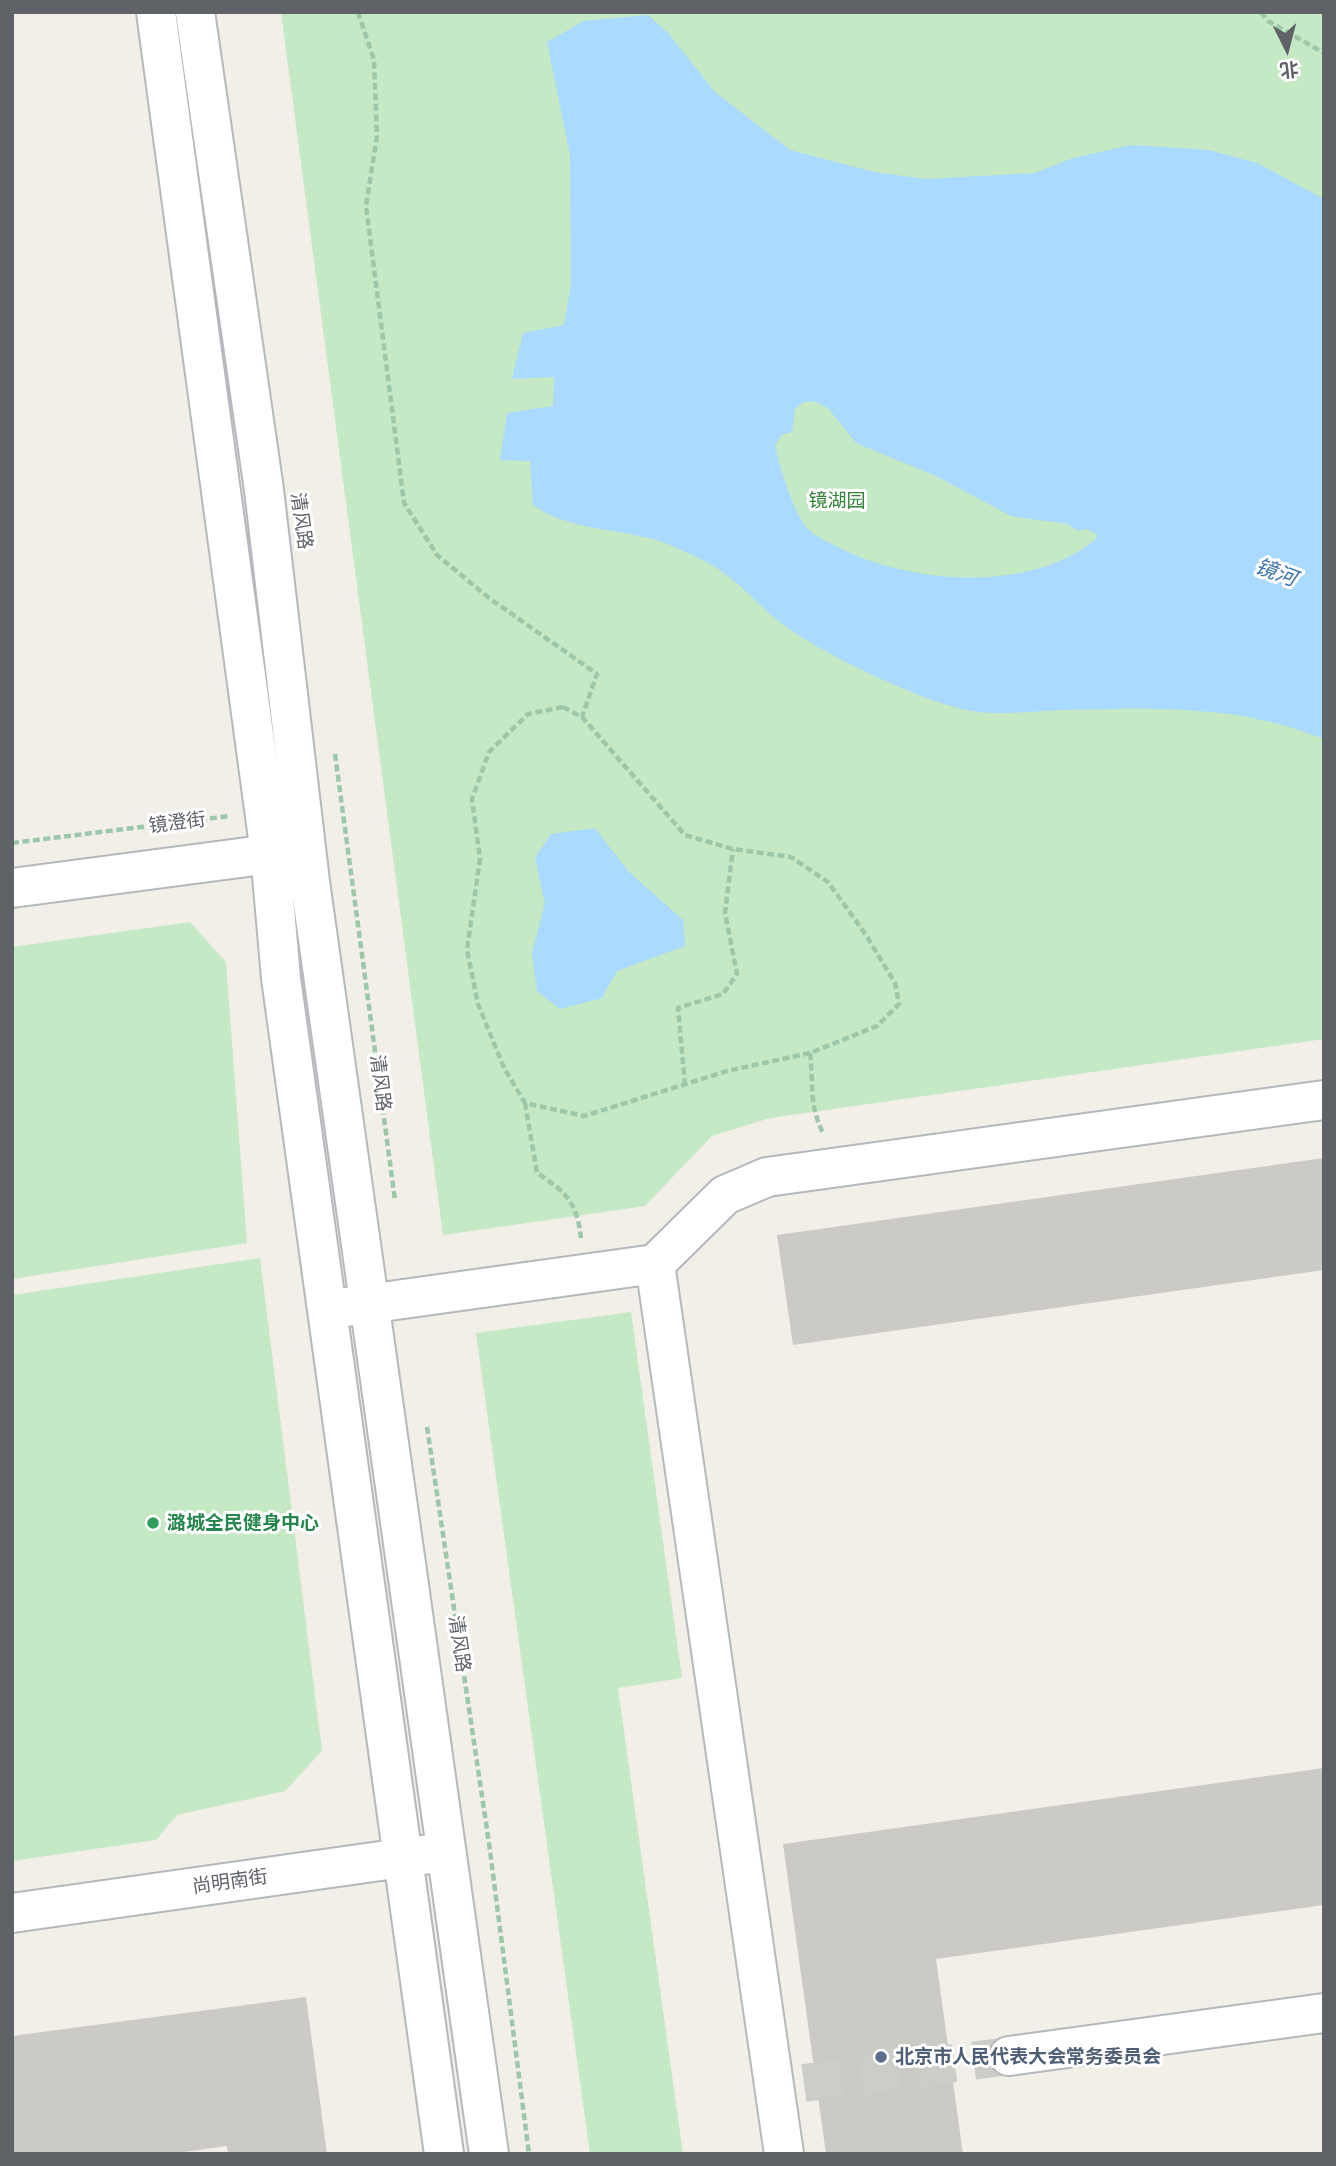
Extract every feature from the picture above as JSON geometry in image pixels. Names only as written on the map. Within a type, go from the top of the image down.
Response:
[{"type":"street","name":"清风路","points":[[156,12],[263,810],[288,852],[370,1304],[489,2154]]},
{"type":"street","name":"清风路","points":[[195,12],[264,490],[301,805],[288,852],[281,978],[444,2154]]},
{"type":"street","points":[[12,888],[288,852]]},
{"type":"street","points":[[326,1309],[656,1264],[725,1195],[767,1177],[1324,1100]]},
{"type":"street","points":[[656,1264],[789,2085],[784,2154]]},
{"type":"street","name":"尚明南街","points":[[12,1913],[447,1852]]},
{"type":"street","points":[[1009,2056],[1324,2013]]},
{"type":"path","points":[[358,12],[374,60],[377,136],[366,206],[404,503],[437,555],[489,598],[597,674],[582,717]]},
{"type":"path","points":[[1261,12],[1268,21],[1324,53]]},
{"type":"path","points":[[525,1103],[584,1116],[727,1071],[810,1053],[877,1026],[899,1004],[895,983],[866,934],[828,882],[791,857],[733,849],[685,835],[582,717],[562,707],[528,714],[489,752],[472,799],[480,859],[467,950],[478,1004],[504,1068],[525,1103],[537,1173],[564,1191],[579,1216],[584,1274]]},
{"type":"path","name":"清风路","points":[[334,745],[396,1204]]},
{"type":"path","points":[[301,805],[342,801]]},
{"type":"path","name":"镜澄街","points":[[12,843],[263,810]]},
{"type":"path","points":[[685,1085],[678,1008],[723,994],[737,974],[725,913],[733,849]]},
{"type":"path","points":[[810,1053],[813,1078],[810,1098],[839,1167]]},
{"type":"path","name":"清风路","points":[[426,1421],[489,1843],[529,2154]]},
{"type":"green space","name":"镜湖园","points":[[281,12],[1324,12],[1324,1039],[770,1118],[712,1136],[645,1206],[443,1235]]},
{"type":"green space","points":[[190,922],[226,962],[247,1243],[12,1279],[12,947]]},
{"type":"green space","name":"潞城全民健身中心","points":[[260,1258],[322,1751],[285,1791],[177,1815],[156,1840],[12,1861],[12,1295]]},
{"type":"green space","points":[[631,1312],[682,1678],[618,1688],[683,2154],[590,2154],[476,1333]]},
{"type":"water","name":"镜河","points":[[648,15],[668,33],[715,92],[790,150],[874,172],[926,179],[1035,173],[1073,158],[1132,145],[1209,150],[1257,163],[1324,199],[1324,739],[1260,719],[1195,711],[1130,709],[999,713],[957,708],[873,675],[818,647],[777,620],[727,575],[693,555],[652,539],[572,523],[545,513],[533,505],[530,461],[500,460],[507,413],[553,406],[554,377],[512,379],[523,333],[564,325],[571,284],[570,155],[547,42],[584,21]],"holes":[[[814,401],[828,408],[856,443],[936,476],[1011,516],[1068,524],[1078,531],[1086,529],[1097,534],[1096,539],[1068,557],[1037,569],[1002,576],[966,577],[930,575],[894,568],[861,558],[832,544],[809,530],[798,514],[788,491],[775,446],[781,435],[792,432],[795,409],[804,402]]]},
{"type":"water","points":[[595,828],[628,871],[683,920],[685,946],[617,971],[602,998],[560,1009],[537,991],[532,953],[545,903],[535,858],[551,834]]},
{"type":"building","points":[[1324,1158],[1324,1270],[793,1345],[777,1235]]},
{"type":"building","name":"北京市人民代表大会常务委员会","points":[[1324,1768],[1324,1905],[936,1959],[963,2154],[826,2154],[783,1844]]},
{"type":"building","points":[[306,1997],[327,2154],[228,2154],[227,2146],[170,2154],[12,2154],[12,2036]]},
{"type":"tunnel","points":[[804,2083],[1009,2056]]},
{"type":"place","name":"潞城全民健身中心","points":[[153,1523]]},
{"type":"place","name":"北京市人民代表大会常务委员会","points":[[881,2057]]}]
